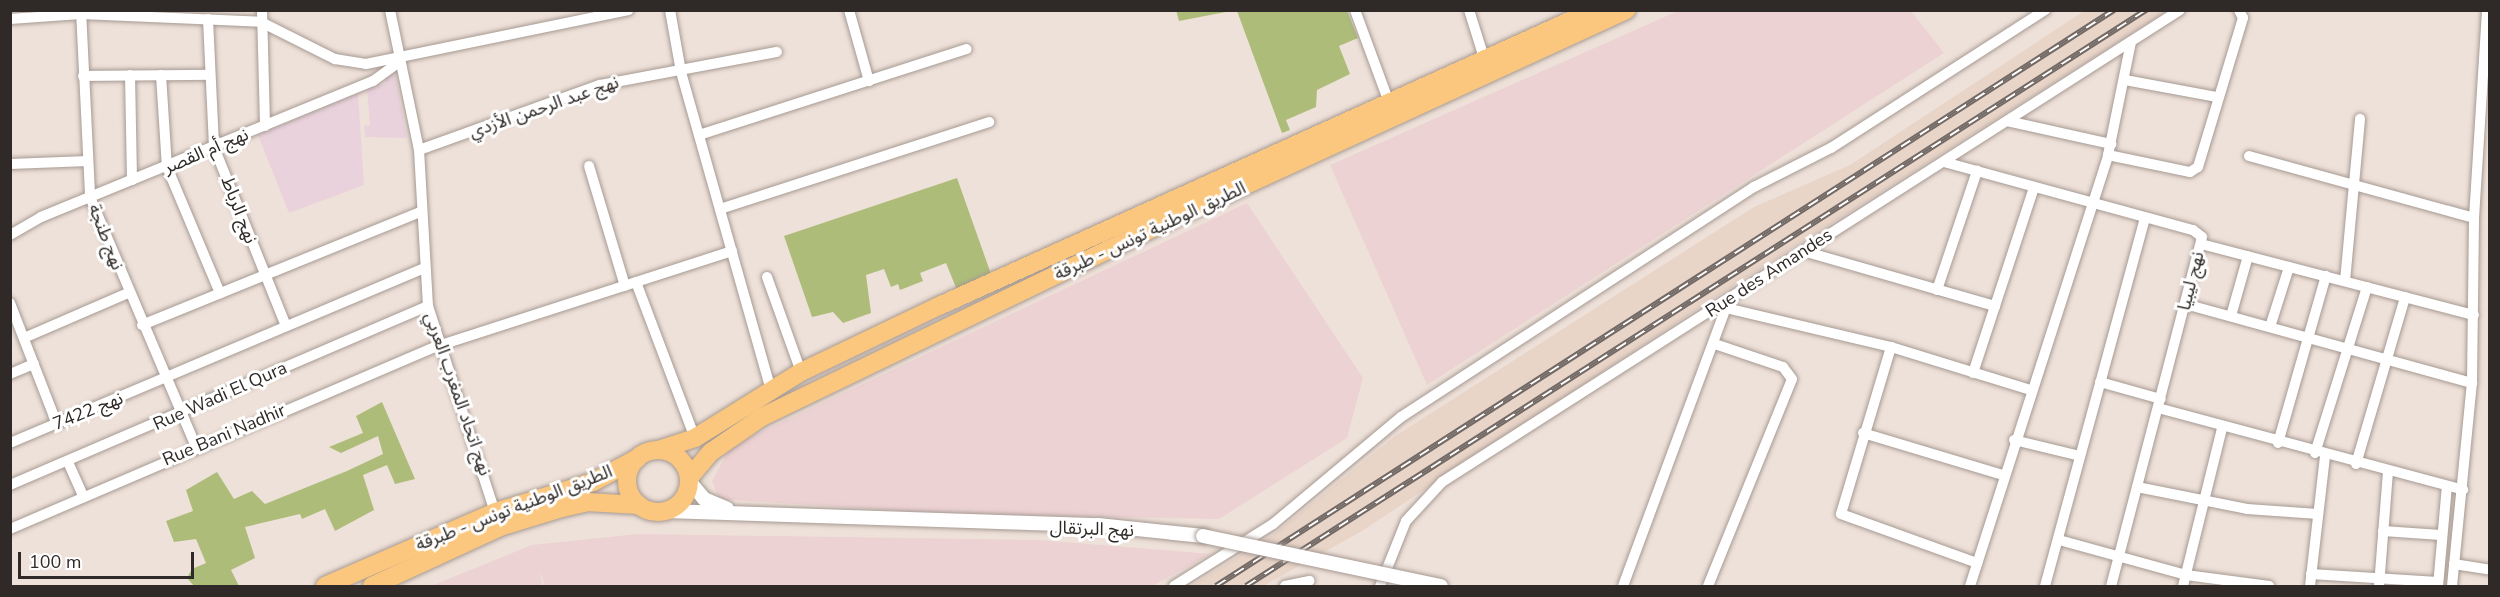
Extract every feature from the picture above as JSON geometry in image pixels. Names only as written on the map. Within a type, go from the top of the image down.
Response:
[{"type":"main road","name":"الطريق الوطنية تونس - طبرقة","points":[[658,450],[694,438],[801,372],[1594,10]]},
{"type":"main road","name":"الطريق الوطنية تونس - طبرقة","points":[[689,479],[711,452],[762,417],[1186,212],[1627,10]]},
{"type":"main road","points":[[658,450],[682,461],[689,479],[682,500],[666,511],[639,505],[627,482],[638,458],[658,450]]},
{"type":"main road","name":"الطريق الوطنية تونس - طبرقة","points":[[325,586],[592,482],[638,458]]},
{"type":"main road","name":"الطريق الوطنية تونس - طبرقة","points":[[372,586],[498,519],[587,502],[639,505]]},
{"type":"street","name":"نهج اتحاد المغرب العربي","points":[[390,10],[419,150],[422,269],[428,306],[438,346],[498,519]]},
{"type":"street","points":[[670,10],[681,72],[771,390]]},
{"type":"street","points":[[849,10],[868,81]]},
{"type":"street","points":[[1356,10],[1390,105]]},
{"type":"street","points":[[1469,10],[1485,61]]},
{"type":"street","points":[[1174,586],[1273,524],[1409,411],[1754,187],[1831,148],[2045,10]]},
{"type":"street","name":"Rue des Amandes","points":[[1380,586],[1386,562],[1406,521],[1442,482],[1728,303],[1803,252],[2180,10]]},
{"type":"street","points":[[2007,122],[2193,170],[2243,18],[2239,10]]},
{"type":"street","points":[[2452,586],[2472,383],[2474,218],[2487,10]]},
{"type":"street","points":[[10,19],[25,14],[81,12],[187,14],[208,19],[261,16],[351,64],[399,59],[590,14],[626,11]]},
{"type":"street","name":"نهج طنجة","points":[[81,12],[90,197],[128,293],[196,447]]},
{"type":"street","points":[[261,16],[265,126]]},
{"type":"street","name":"نهج الرباط","points":[[208,19],[214,147],[285,324]]},
{"type":"street","points":[[1970,586],[2002,475],[2110,149],[2131,42]]},
{"type":"street","points":[[699,135],[968,49]]},
{"type":"street","name":"نهج عبد الرحمن الأزدي","points":[[419,150],[600,85],[681,72],[777,52]]},
{"type":"street","name":"نهج أم القصر","points":[[10,235],[90,197],[373,81],[399,59]]},
{"type":"street","points":[[130,75],[132,180]]},
{"type":"street","points":[[161,75],[167,167],[220,293]]},
{"type":"street","points":[[83,76],[210,75]]},
{"type":"street","points":[[2125,80],[2217,97]]},
{"type":"street","points":[[2345,281],[2350,184],[2360,119]]},
{"type":"street","points":[[720,209],[988,122]]},
{"type":"street","points":[[2249,156],[2474,218]]},
{"type":"street","points":[[10,164],[88,161]]},
{"type":"street","name":"نهج ليبيا","points":[[1944,162],[2092,206],[2196,231],[2201,244],[2111,586]]},
{"type":"street","points":[[589,166],[631,284],[694,438]]},
{"type":"street","points":[[1937,290],[1977,171]]},
{"type":"street","points":[[1973,373],[2034,188]]},
{"type":"street","points":[[142,326],[420,212]]},
{"type":"street","points":[[2045,586],[2145,218]]},
{"type":"street","points":[[2201,244],[2474,315]]},
{"type":"street","name":"Rue Bani Nadhir","points":[[10,529],[196,447],[438,346],[732,251]]},
{"type":"street","points":[[1803,252],[1995,306]]},
{"type":"street","points":[[2231,316],[2248,256]]},
{"type":"street","points":[[2270,327],[2289,267]]},
{"type":"street","name":"نهج 7422","points":[[10,443],[165,378],[285,324],[422,269]]},
{"type":"street","points":[[2278,443],[2326,276]]},
{"type":"street","points":[[767,277],[801,372]]},
{"type":"street","points":[[2310,586],[2318,514],[2320,455],[2347,349],[2367,287]]},
{"type":"street","points":[[24,338],[128,293]]},
{"type":"street","points":[[2356,464],[2405,297]]},
{"type":"street","points":[[10,303],[57,424]]},
{"type":"street","points":[[1623,586],[1715,344],[1728,303],[1891,347],[2031,390]]},
{"type":"street","points":[[2186,303],[2472,383]]},
{"type":"street","name":"Rue Wadi El Qura","points":[[10,485],[182,414],[428,306]]},
{"type":"street","points":[[1708,586],[1792,379],[1783,367],[1715,344]]},
{"type":"street","points":[[1891,347],[1863,433],[1841,514],[1977,563]]},
{"type":"street","points":[[10,374],[34,364]]},
{"type":"street","points":[[2100,382],[2222,428],[2463,490]]},
{"type":"street","points":[[2184,581],[2222,428]]},
{"type":"street","points":[[1863,433],[2002,475]]},
{"type":"street","points":[[2014,440],[2080,456]]},
{"type":"street","points":[[68,462],[83,496]]},
{"type":"street","points":[[2379,582],[2388,471]]},
{"type":"street","name":"نهج البرتقال","points":[[689,479],[714,505],[738,513]]},
{"type":"street","points":[[2311,574],[2379,582],[2438,584],[2447,486]]},
{"type":"street","points":[[2138,488],[2205,500],[2318,514]]},
{"type":"street","name":"نهج البرتقال","points":[[666,511],[1098,525],[1203,536],[1441,586]]},
{"type":"street","points":[[2383,531],[2441,535]]},
{"type":"street","points":[[2059,540],[2119,557],[2184,581],[2269,586]]},
{"type":"street","points":[[2454,564],[2490,570]]},
{"type":"street","points":[[1285,586],[1309,581]]},
{"type":"shaded area","points":[[1678,11],[1911,11],[1944,53],[1427,385],[1330,165]]},
{"type":"shaded area","points":[[2084,11],[2167,11],[1714,298],[1362,531],[1263,586],[1191,586],[1274,534],[1395,436],[1754,207],[1850,165]]},
{"type":"shaded area","points":[[395,73],[407,138],[365,137],[364,126],[370,125],[367,88],[386,83],[384,76]]},
{"type":"shaded area","points":[[358,93],[364,185],[289,213],[258,135]]},
{"type":"shaded area","points":[[1247,203],[1363,378],[1347,438],[1219,519],[951,514],[719,499],[712,481],[731,446]]},
{"type":"shaded area","points":[[638,534],[1040,540],[1211,554],[1152,586],[545,586],[539,568],[543,586],[431,586],[532,545]]},
{"type":"green space","points":[[1176,10],[1231,10],[1231,11],[1179,21]]},
{"type":"green space","points":[[1237,11],[1347,11],[1358,38],[1339,46],[1350,74],[1317,90],[1316,107],[1286,120],[1290,130],[1282,133]]},
{"type":"green space","points":[[957,178],[991,274],[957,290],[946,263],[920,273],[923,281],[900,290],[898,284],[891,287],[884,269],[866,275],[871,313],[843,323],[833,312],[812,317],[784,236]]},
{"type":"green space","points":[[382,402],[415,479],[395,484],[387,465],[363,475],[374,510],[335,531],[325,509],[302,519],[300,514],[245,527],[255,558],[231,570],[239,586],[194,586],[187,578],[192,569],[206,563],[196,539],[174,542],[166,521],[193,511],[186,490],[217,472],[234,499],[252,491],[265,504],[347,471],[383,454],[378,436],[341,453],[329,447],[363,433],[356,416]]},
{"type":"railway","points":[[1216,586],[2114,10]]},
{"type":"railway","points":[[1246,586],[2146,10]]}]
